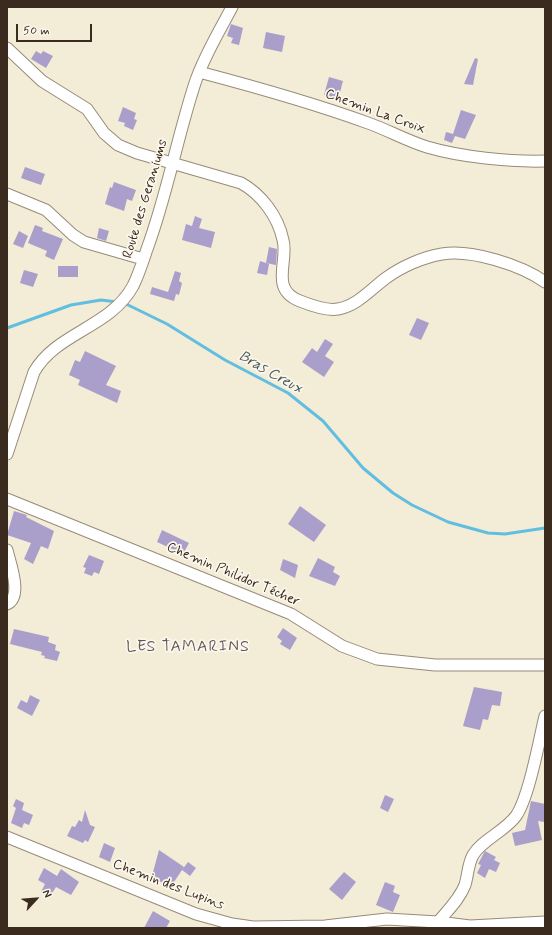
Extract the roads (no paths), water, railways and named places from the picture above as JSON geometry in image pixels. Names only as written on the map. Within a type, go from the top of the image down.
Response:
[{"type":"street","name":"Route des Geraniums","points":[[7,454],[34,372],[41,361],[54,348],[113,310],[132,287],[157,224],[173,162],[204,58],[232,7]]},
{"type":"street","points":[[7,48],[42,81],[87,109],[110,139],[137,153],[173,162],[241,183],[261,197],[277,224],[283,239],[285,253],[280,274],[282,283],[292,297],[298,301],[330,310],[345,307],[358,300],[387,277],[404,267],[441,254],[458,253],[512,264],[531,272],[545,282]]},
{"type":"street","name":"Chemin La Croix","points":[[199,72],[263,89],[368,123],[427,147],[458,154],[545,161]]},
{"type":"street","points":[[7,194],[46,210],[73,235],[84,242],[143,259]]},
{"type":"street","name":"Chemin Philidor Técher","points":[[7,499],[291,614],[342,646],[377,659],[435,665],[545,665]]},
{"type":"street","points":[[7,550],[16,592],[13,600],[7,604]]},
{"type":"street","points":[[443,924],[462,893],[473,856],[480,847],[507,826],[516,815],[523,800],[545,716]]},
{"type":"street","name":"Chemin des Lupins","points":[[7,837],[214,920],[253,927],[325,927],[387,919],[492,927],[545,922]]},
{"type":"waterway","name":"Bras Creux","points":[[7,328],[71,305],[101,300],[117,302]]},
{"type":"waterway","name":"Bras Creux","points":[[124,303],[167,324],[225,360],[288,393],[323,421],[363,468],[393,493],[412,505],[448,522],[488,533],[505,534],[545,528]]},
{"type":"district","name":"LES TAMARINS","points":[[188,648]]}]
